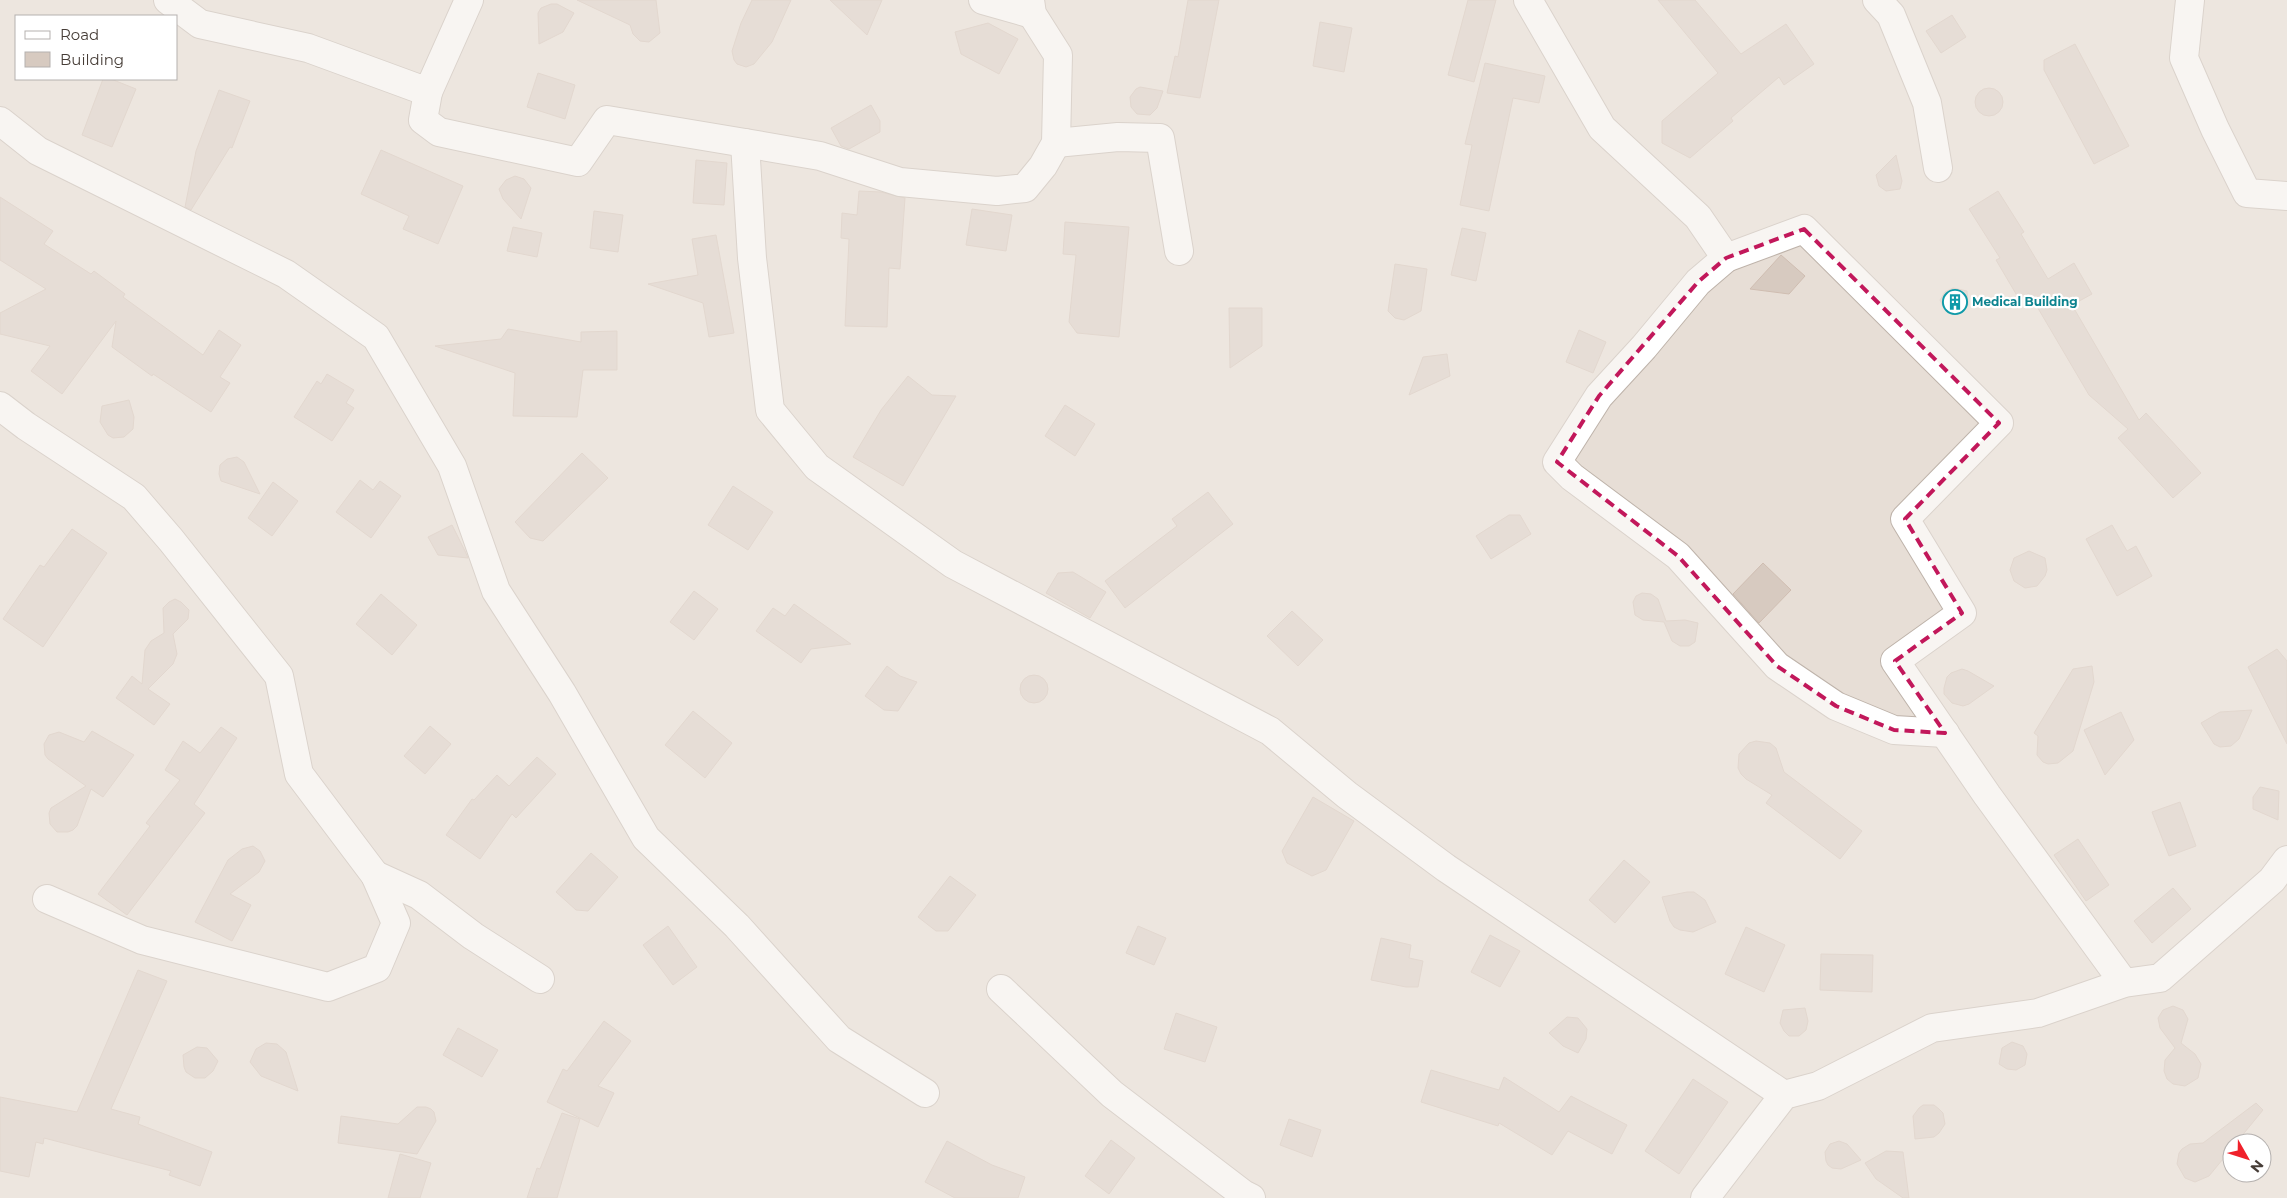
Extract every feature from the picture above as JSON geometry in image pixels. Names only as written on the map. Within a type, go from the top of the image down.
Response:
[{"type":"street","points":[[168,0],[200,24],[308,48],[428,92]]},
{"type":"street","points":[[469,0],[428,92],[423,120],[439,132],[578,162],[607,120],[820,156],[900,182],[998,191],[1025,188],[1043,166],[1056,143],[1058,55],[1031,7],[983,0]]},
{"type":"street","points":[[1528,0],[1602,128],[1698,217],[1726,258]]},
{"type":"street","points":[[1878,0],[1891,15],[1927,103],[1938,168]]},
{"type":"street","points":[[2190,0],[2184,58],[2215,129],[2247,193],[2287,196]]},
{"type":"street","points":[[0,121],[38,151],[286,274],[376,337],[452,466],[496,591],[562,693],[646,838],[737,926],[839,1039],[925,1093]]},
{"type":"street","points":[[1056,143],[1118,137],[1160,138],[1179,251]]},
{"type":"street","points":[[745,143],[752,258],[770,410],[817,467],[953,564],[1270,731],[1347,794],[1446,868],[1784,1095]]},
{"type":"street","points":[[1945,733],[1894,730],[1836,706],[1777,666],[1678,556],[1572,477],[1557,462],[1599,396],[1644,347],[1698,282],[1726,258],[1804,228],[1999,423],[1905,519],[1962,613],[1895,661],[2124,983]]},
{"type":"street","points":[[1,409],[134,497],[177,547],[279,676],[299,774],[375,875],[396,923],[377,968],[328,987],[142,940],[47,900]]},
{"type":"street","points":[[1705,1198],[1784,1095],[1818,1086],[1932,1028],[2038,1014],[2124,983],[2160,978],[2272,880],[2287,860]]},
{"type":"street","points":[[375,875],[419,895],[473,936],[540,979]]},
{"type":"street","points":[[1000,989],[1112,1094],[1243,1194],[1251,1198]]},
{"type":"highlighted area","points":[[1804,229],[1999,423],[1905,519],[1962,613],[1895,661],[1945,733],[1894,730],[1836,706],[1777,666],[1678,556],[1557,462],[1599,396],[1698,282],[1726,258]]},
{"type":"shaded area","points":[[0,0],[2287,0],[2287,1198],[0,1198]]},
{"type":"building","points":[[577,0],[656,0],[660,33],[649,42],[640,41],[633,34],[630,25]]},
{"type":"building","points":[[752,0],[791,0],[772,42],[754,64],[746,67],[737,64],[732,51],[741,23]]},
{"type":"building","points":[[830,0],[882,0],[867,35]]},
{"type":"building","points":[[1188,0],[1219,0],[1200,98],[1167,93],[1175,56],[1178,57]]},
{"type":"building","points":[[1468,0],[1496,0],[1474,82],[1448,75]]},
{"type":"building","points":[[1658,0],[1695,0],[1741,54],[1786,24],[1814,64],[1784,85],[1779,77],[1731,118],[1733,121],[1690,158],[1662,143],[1662,121],[1718,73]]},
{"type":"building","points":[[557,4],[574,13],[563,32],[539,44],[538,13],[541,8]]},
{"type":"building","points":[[1952,15],[1966,37],[1941,53],[1926,31]]},
{"type":"building","points":[[1320,22],[1352,28],[1344,72],[1313,66]]},
{"type":"building","points":[[988,23],[1018,39],[999,74],[961,54],[955,32]]},
{"type":"building","points":[[2075,44],[2129,146],[2094,164],[2044,70],[2044,60]]},
{"type":"building","points":[[1485,63],[1545,76],[1539,103],[1513,98],[1489,211],[1460,205],[1472,145],[1465,144]]},
{"type":"building","points":[[538,73],[575,85],[565,119],[527,107]]},
{"type":"building","points":[[103,80],[114,80],[136,89],[112,147],[82,135]]},
{"type":"building","points":[[1140,87],[1163,91],[1157,108],[1150,115],[1137,114],[1131,107],[1130,97]]},
{"type":"building","points":[[1989,88],[1999,92],[2003,102],[1999,112],[1989,116],[1979,112],[1975,102],[1979,92]]},
{"type":"building","points":[[219,90],[250,101],[232,148],[230,147],[191,210],[185,207],[196,151]]},
{"type":"building","points":[[871,105],[880,121],[880,132],[849,149],[841,146],[831,128]]},
{"type":"building","points":[[381,150],[463,186],[438,244],[403,229],[409,216],[361,194]]},
{"type":"building","points":[[1896,155],[1902,181],[1900,189],[1886,191],[1879,186],[1876,175]]},
{"type":"building","points":[[696,160],[727,163],[724,205],[693,203]]},
{"type":"building","points":[[515,176],[524,179],[531,188],[521,219],[503,199],[499,189],[506,180]]},
{"type":"building","points":[[859,191],[881,192],[905,198],[900,269],[889,268],[887,327],[845,326],[849,239],[841,238],[842,213],[857,215]]},
{"type":"building","points":[[1998,191],[2024,232],[2021,234],[2048,279],[2074,263],[2092,294],[2072,305],[2139,420],[2146,413],[2201,473],[2173,498],[2118,438],[2128,429],[2089,395],[2029,293],[2019,299],[1996,260],[2000,258],[1969,209]]},
{"type":"building","points":[[0,197],[53,231],[44,244],[91,274],[94,271],[125,294],[123,297],[203,355],[219,330],[241,345],[220,377],[230,383],[211,412],[153,374],[152,376],[112,347],[116,321],[62,394],[31,371],[50,346],[0,334],[0,313],[46,289],[0,260]]},
{"type":"building","points":[[972,209],[1012,215],[1006,251],[966,245]]},
{"type":"building","points":[[594,211],[623,215],[618,252],[590,248]]},
{"type":"building","points":[[1065,222],[1129,227],[1119,337],[1077,333],[1069,322],[1076,255],[1063,254]]},
{"type":"building","points":[[513,227],[542,233],[537,257],[507,251]]},
{"type":"building","points":[[1462,228],[1486,233],[1476,281],[1451,275]]},
{"type":"building","points":[[716,235],[734,333],[709,337],[703,303],[648,284],[698,275],[692,239]]},
{"type":"building","points":[[1781,255],[1805,276],[1789,294],[1750,289]]},
{"type":"building","points":[[1395,264],[1427,269],[1421,311],[1404,320],[1395,318],[1388,311]]},
{"type":"building","name":"Medical Building","points":[[1953,288],[1967,291],[1968,305],[1962,312],[1952,314],[1945,310],[1940,300],[1945,292]]},
{"type":"building","points":[[1229,308],[1262,308],[1262,346],[1230,368]]},
{"type":"building","points":[[508,329],[581,342],[581,332],[617,331],[617,370],[583,370],[577,417],[513,416],[515,373],[435,346],[501,339]]},
{"type":"building","points":[[1579,330],[1606,342],[1593,373],[1566,362]]},
{"type":"building","points":[[1447,354],[1450,376],[1409,395],[1423,357]]},
{"type":"building","points":[[327,374],[354,390],[346,403],[354,408],[332,441],[294,417],[317,381],[321,384]]},
{"type":"building","points":[[908,376],[932,395],[956,396],[903,486],[853,457],[881,410]]},
{"type":"building","points":[[129,400],[134,417],[133,429],[124,437],[113,438],[108,435],[100,422],[102,406]]},
{"type":"building","points":[[1065,405],[1095,424],[1075,456],[1045,436]]},
{"type":"building","points":[[582,453],[608,478],[543,541],[530,538],[515,522]]},
{"type":"building","points":[[237,457],[244,462],[260,494],[221,481],[219,474],[220,465],[227,459]]},
{"type":"building","points":[[360,480],[373,490],[380,481],[401,496],[371,538],[336,512]]},
{"type":"building","points":[[273,482],[298,501],[272,536],[248,518]]},
{"type":"building","points":[[733,486],[773,512],[748,550],[708,525]]},
{"type":"building","points":[[1208,492],[1233,524],[1125,608],[1105,581],[1177,526],[1172,519]]},
{"type":"building","points":[[1509,515],[1520,515],[1531,534],[1491,559],[1476,536]]},
{"type":"building","points":[[452,525],[468,558],[438,555],[428,537]]},
{"type":"building","points":[[2112,525],[2127,551],[2136,546],[2152,576],[2117,596],[2086,539]]},
{"type":"building","points":[[72,529],[107,553],[43,647],[3,619],[40,565],[44,567]]},
{"type":"building","points":[[2029,551],[2045,558],[2047,570],[2037,586],[2025,588],[2014,581],[2010,570],[2014,558]]},
{"type":"building","points":[[1763,563],[1791,590],[1759,623],[1733,594]]},
{"type":"building","points":[[1073,572],[1106,592],[1090,618],[1046,593],[1058,573]]},
{"type":"building","points":[[694,591],[718,609],[694,640],[670,622]]},
{"type":"building","points":[[1642,593],[1651,594],[1658,599],[1666,621],[1685,620],[1698,623],[1695,642],[1689,646],[1680,646],[1672,641],[1664,622],[1643,620],[1635,615],[1633,602],[1636,596]]},
{"type":"building","points":[[381,594],[417,625],[392,655],[356,624]]},
{"type":"building","points":[[175,599],[189,610],[188,619],[173,634],[177,654],[173,664],[148,689],[170,704],[154,725],[116,698],[132,676],[142,684],[145,650],[151,641],[164,633],[163,608]]},
{"type":"building","points":[[794,604],[851,644],[811,649],[801,663],[756,631],[773,608],[785,616]]},
{"type":"building","points":[[1292,611],[1323,640],[1298,666],[1267,636]]},
{"type":"building","points":[[2277,649],[2287,661],[2287,744],[2248,667]]},
{"type":"building","points":[[887,666],[900,676],[917,682],[898,711],[884,710],[865,696]]},
{"type":"building","points":[[2092,666],[2094,682],[2073,751],[2058,763],[2048,764],[2043,762],[2037,755],[2038,736],[2034,733],[2073,669]]},
{"type":"building","points":[[1962,669],[1994,686],[1969,704],[1963,706],[1952,703],[1944,694],[1947,677],[1951,673]]},
{"type":"building","points":[[1034,675],[1044,679],[1048,689],[1044,699],[1034,703],[1024,699],[1020,689],[1024,679]]},
{"type":"building","points":[[2252,710],[2239,739],[2231,746],[2220,747],[2214,744],[2201,723],[2220,712]]},
{"type":"building","points":[[693,711],[732,743],[705,778],[665,745]]},
{"type":"building","points":[[2121,712],[2134,740],[2105,775],[2084,730]]},
{"type":"building","points":[[430,726],[451,744],[425,774],[404,756]]},
{"type":"building","points":[[221,727],[237,738],[194,804],[205,813],[127,915],[98,894],[150,826],[146,823],[180,780],[165,770],[183,741],[200,753]]},
{"type":"building","points":[[92,731],[134,755],[103,797],[91,789],[77,826],[73,830],[57,832],[50,824],[49,813],[51,808],[86,786],[48,759],[45,755],[44,744],[49,735],[59,732],[84,742]]},
{"type":"building","points":[[1756,741],[1770,743],[1776,748],[1784,772],[1862,831],[1840,859],[1766,803],[1772,795],[1741,774],[1738,768],[1739,754],[1749,743]]},
{"type":"building","points":[[537,757],[556,774],[516,818],[512,814],[480,859],[446,835],[472,799],[474,800],[497,775],[509,786]]},
{"type":"building","points":[[2260,787],[2279,791],[2278,820],[2253,809],[2253,797]]},
{"type":"building","points":[[1313,797],[1354,821],[1326,870],[1312,876],[1287,863],[1282,851]]},
{"type":"building","points":[[2180,802],[2196,846],[2169,856],[2152,812]]},
{"type":"building","points":[[2078,839],[2109,885],[2086,901],[2054,855]]},
{"type":"building","points":[[253,846],[260,851],[265,861],[259,872],[230,894],[251,905],[232,941],[195,922],[228,860],[242,849]]},
{"type":"building","points":[[591,853],[618,877],[588,911],[576,910],[556,892]]},
{"type":"building","points":[[1624,860],[1650,882],[1615,923],[1589,900]]},
{"type":"building","points":[[950,876],[976,895],[948,931],[936,931],[918,917]]},
{"type":"building","points":[[2173,888],[2191,909],[2152,943],[2134,921]]},
{"type":"building","points":[[1694,892],[1705,900],[1716,922],[1693,932],[1674,927],[1662,897]]},
{"type":"building","points":[[668,926],[697,967],[673,985],[643,945]]},
{"type":"building","points":[[1138,926],[1166,938],[1154,965],[1126,953]]},
{"type":"building","points":[[1746,927],[1785,945],[1764,992],[1725,974]]},
{"type":"building","points":[[1490,935],[1520,951],[1500,987],[1471,972]]},
{"type":"building","points":[[1381,938],[1411,945],[1409,958],[1423,961],[1418,987],[1406,987],[1371,980]]},
{"type":"building","points":[[1821,954],[1873,955],[1872,992],[1820,990]]},
{"type":"building","points":[[138,970],[167,981],[111,1109],[140,1117],[138,1124],[212,1152],[200,1186],[169,1175],[171,1171],[44,1138],[43,1144],[36,1142],[29,1177],[0,1171],[0,1097],[77,1112]]},
{"type":"building","points":[[2173,1006],[2183,1010],[2188,1019],[2181,1043],[2195,1054],[2201,1064],[2198,1078],[2185,1086],[2173,1084],[2167,1079],[2164,1071],[2165,1060],[2175,1048],[2160,1028],[2158,1018],[2163,1010]]},
{"type":"building","points":[[1805,1008],[1808,1021],[1806,1030],[1799,1036],[1789,1036],[1780,1023],[1783,1010]]},
{"type":"building","points":[[1176,1013],[1217,1027],[1205,1062],[1164,1049]]},
{"type":"building","points":[[1567,1017],[1578,1018],[1587,1029],[1586,1039],[1578,1053],[1563,1046],[1549,1033]]},
{"type":"building","points":[[604,1021],[631,1041],[598,1086],[614,1093],[598,1127],[547,1102],[563,1069],[567,1071]]},
{"type":"building","points":[[458,1028],[498,1050],[482,1077],[443,1055]]},
{"type":"building","points":[[2012,1042],[2023,1046],[2027,1054],[2025,1065],[2016,1070],[2007,1069],[1999,1064],[2002,1048]]},
{"type":"building","points":[[266,1043],[277,1044],[286,1052],[298,1091],[261,1076],[250,1062],[256,1049]]},
{"type":"building","points":[[197,1047],[207,1048],[218,1061],[213,1071],[205,1078],[195,1078],[186,1072],[184,1067],[183,1055]]},
{"type":"building","points":[[1431,1070],[1499,1090],[1504,1077],[1559,1112],[1571,1096],[1627,1125],[1612,1154],[1568,1131],[1552,1155],[1499,1123],[1498,1126],[1421,1102]]},
{"type":"building","points":[[1693,1079],[1728,1102],[1679,1174],[1645,1151]]},
{"type":"building","points":[[2256,1103],[2263,1110],[2244,1133],[2222,1133],[2222,1160],[2209,1176],[2195,1182],[2185,1178],[2177,1164],[2179,1153],[2190,1144],[2203,1143]]},
{"type":"building","points":[[1923,1105],[1934,1105],[1939,1109],[1943,1113],[1945,1124],[1934,1137],[1915,1139],[1913,1116]]},
{"type":"building","points":[[417,1107],[431,1109],[434,1112],[436,1121],[417,1154],[338,1143],[341,1116],[398,1124]]},
{"type":"building","points":[[562,1113],[580,1119],[557,1198],[527,1198],[537,1168],[540,1169]]},
{"type":"building","points":[[1289,1119],[1321,1130],[1312,1157],[1280,1145]]},
{"type":"building","points":[[1111,1140],[1135,1158],[1109,1194],[1085,1176]]},
{"type":"building","points":[[947,1141],[992,1165],[1025,1177],[1018,1198],[955,1198],[925,1182]]},
{"type":"building","points":[[1839,1141],[1847,1144],[1861,1160],[1841,1169],[1832,1168],[1828,1165],[1825,1152],[1830,1144]]},
{"type":"building","points":[[1886,1151],[1903,1152],[1909,1198],[1903,1198],[1876,1179],[1865,1163]]},
{"type":"building","points":[[400,1154],[431,1163],[420,1198],[388,1198]]},
{"type":"place","name":"Medical Building","points":[[1955,302]]}]
